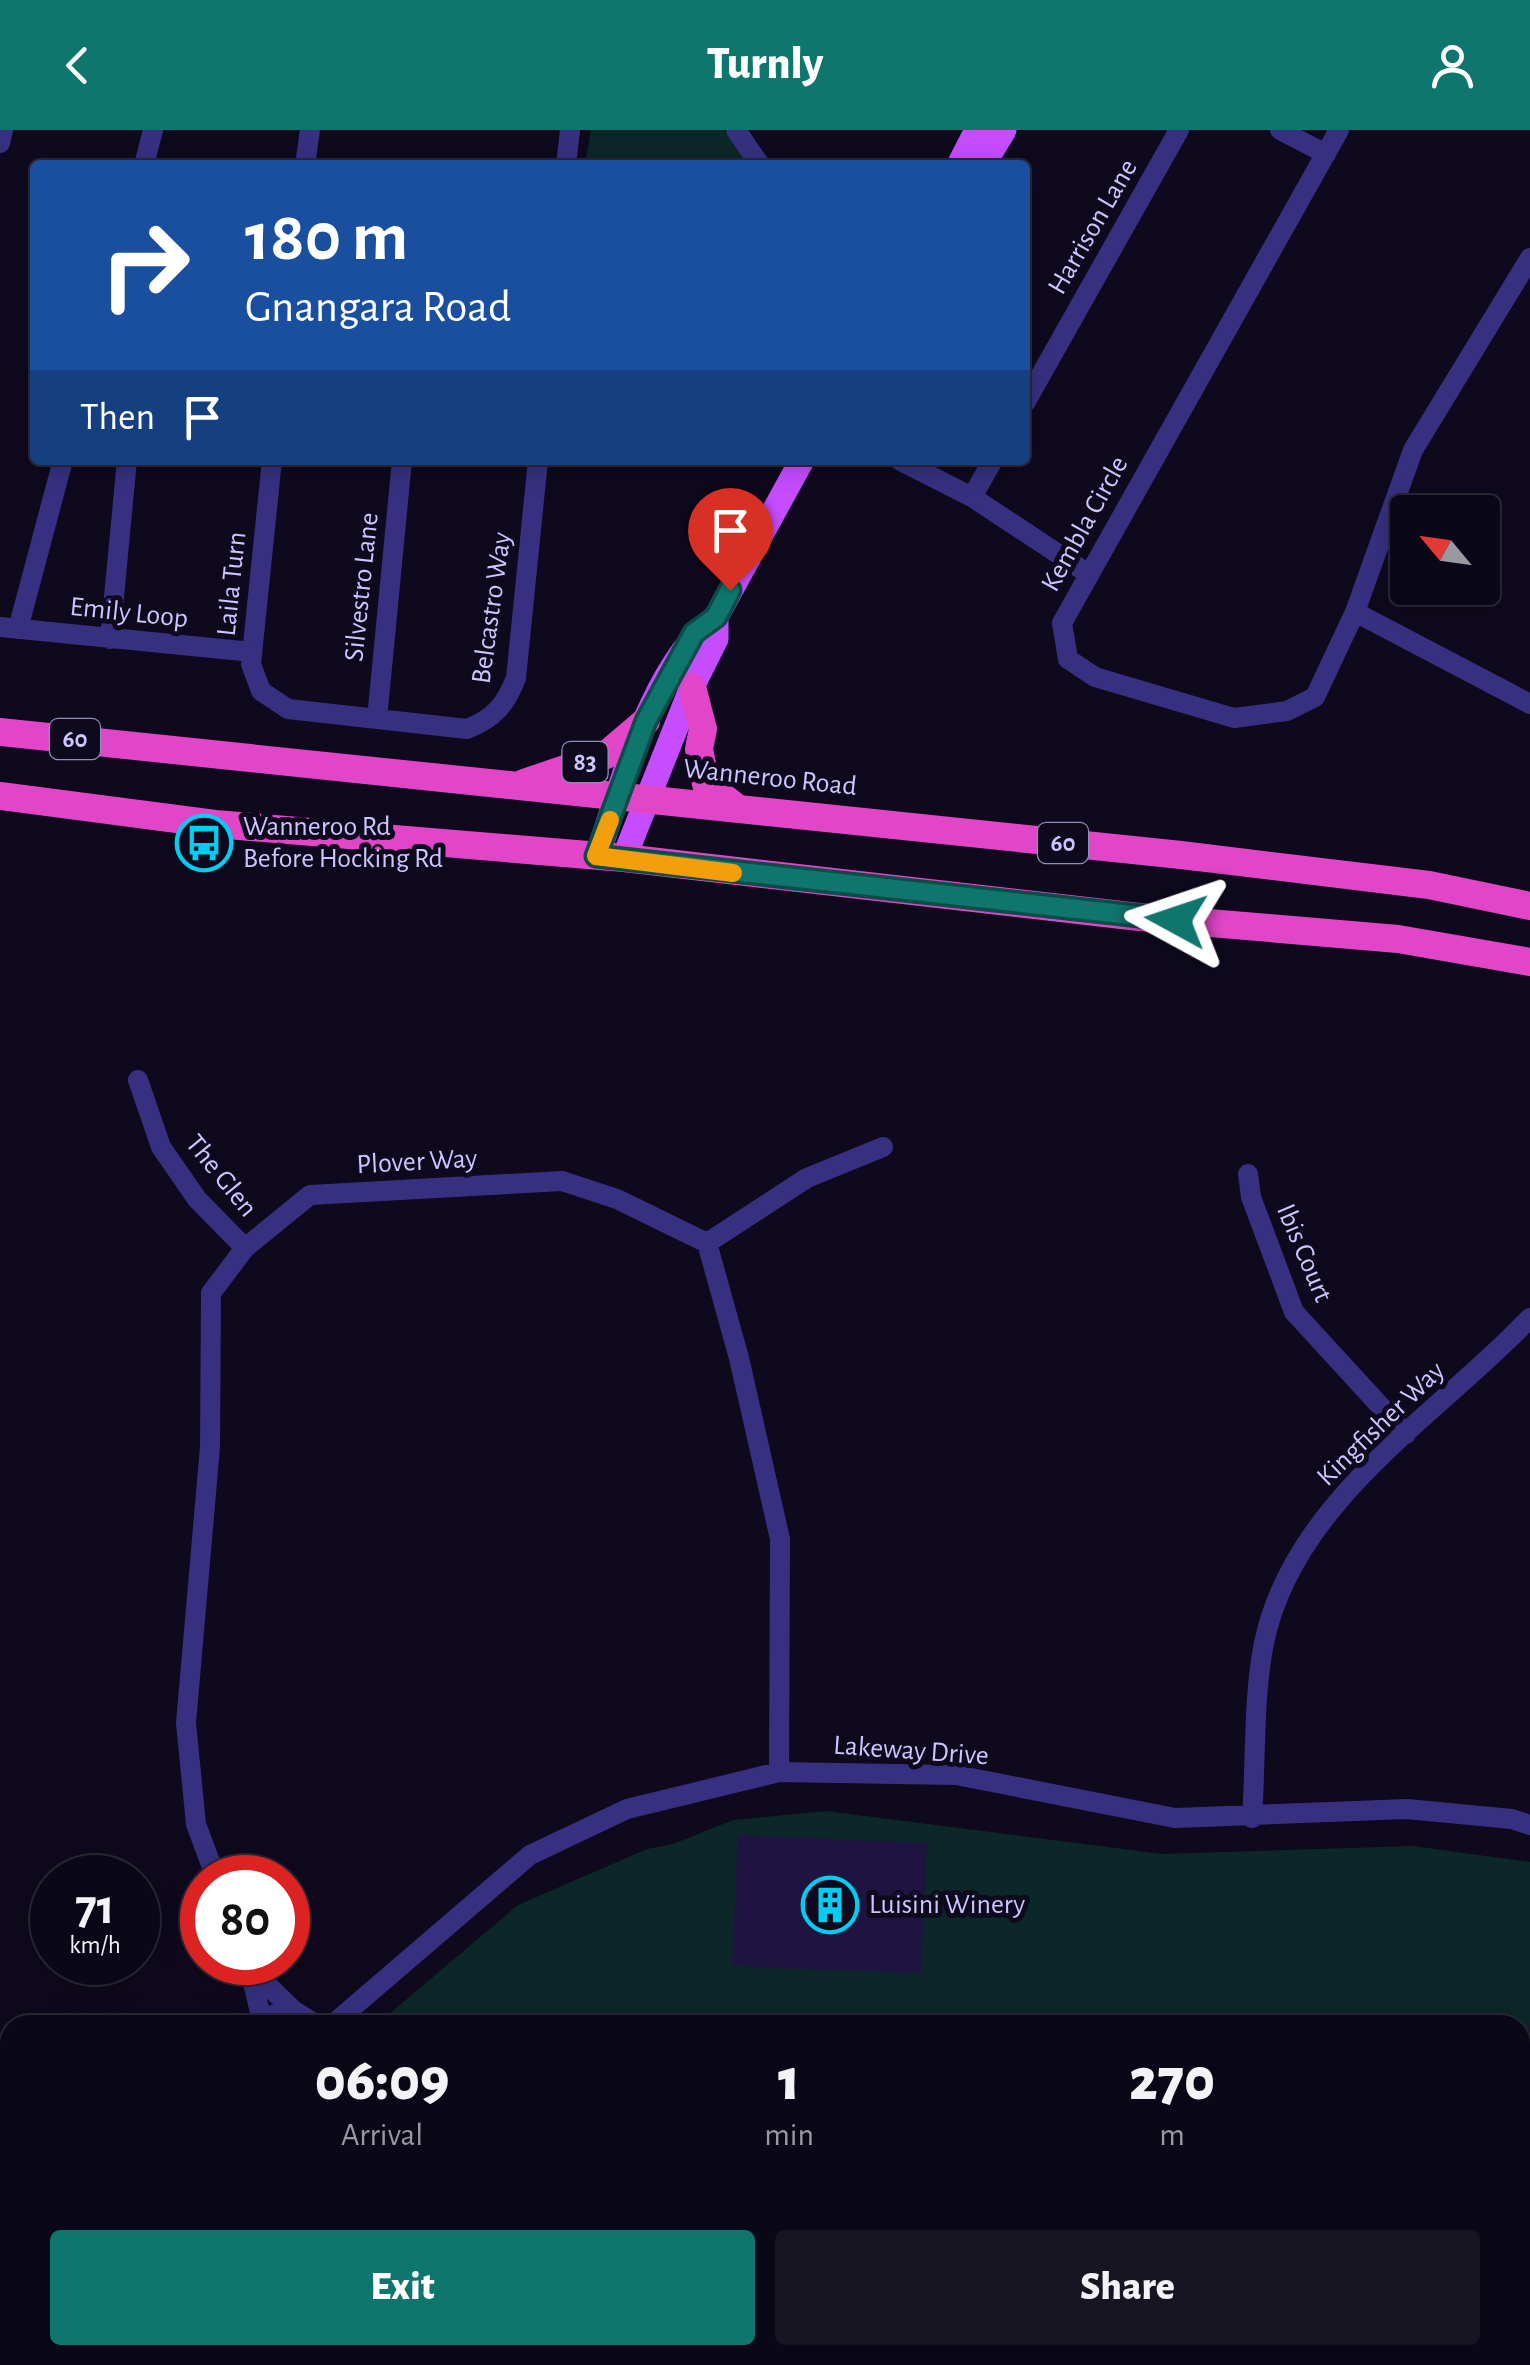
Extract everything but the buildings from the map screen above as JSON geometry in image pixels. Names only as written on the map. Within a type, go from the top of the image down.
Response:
[{"type":"highway","points":[[692,687],[703,729],[699,749],[706,784],[737,808]]},
{"type":"highway","name":"83","points":[[513,787],[599,758],[624,743],[646,721]]},
{"type":"highway","name":"Wanneroo Road","points":[[0,732],[513,787],[649,797],[1430,885],[1530,906]]},
{"type":"highway","points":[[0,796],[215,824],[610,858],[1139,917],[1398,939],[1530,962]]},
{"type":"main road","points":[[962,160],[977,130]]},
{"type":"main road","points":[[987,160],[1004,130]]},
{"type":"main road","name":"83","points":[[610,858],[619,794],[646,721],[694,633],[716,617],[799,465]]},
{"type":"main road","name":"83","points":[[610,858],[649,797],[692,687],[716,639],[716,617]]},
{"type":"street","points":[[0,142],[3,130]]},
{"type":"street","points":[[145,160],[153,130]]},
{"type":"street","points":[[307,160],[310,130]]},
{"type":"street","points":[[567,160],[570,130]]},
{"type":"street","points":[[736,130],[757,160]]},
{"type":"street","name":"Harrison Lane","points":[[1030,394],[1179,130]]},
{"type":"street","points":[[1280,130],[1326,154]]},
{"type":"street","name":"Kembla Circle","points":[[1339,130],[1087,573],[1062,623],[1068,659],[1095,677],[1234,718],[1286,711],[1316,696],[1355,612],[1413,450],[1530,258]]},
{"type":"street","points":[[9,628],[61,465]]},
{"type":"street","points":[[110,639],[126,465]]},
{"type":"street","name":"Laila Turn","points":[[271,465],[251,664],[260,691],[277,704]]},
{"type":"street","name":"Silvestro Lane","points":[[377,719],[402,465]]},
{"type":"street","name":"Belcastro Way","points":[[277,704],[466,729],[488,720],[506,703],[516,678],[537,465]]},
{"type":"street","points":[[909,465],[972,497],[1087,573]]},
{"type":"street","points":[[972,497],[990,465]]},
{"type":"street","points":[[1355,612],[1530,704]]},
{"type":"street","name":"Emily Loop","points":[[9,628],[252,652]]},
{"type":"street","name":"The Glen","points":[[138,1080],[161,1147],[198,1199],[245,1248]]},
{"type":"street","points":[[779,1772],[780,1539],[739,1358],[707,1244],[807,1178],[882,1147]]},
{"type":"street","name":"Ibis Court","points":[[1248,1174],[1252,1197],[1294,1312],[1406,1434]]},
{"type":"street","name":"Plover Way","points":[[207,1855],[196,1824],[186,1723],[210,1448],[211,1294],[245,1248],[310,1196],[562,1181],[617,1199],[707,1244]]},
{"type":"street","name":"Kingfisher Way","points":[[1252,1818],[1264,1643],[1286,1584],[1331,1509],[1530,1318]]},
{"type":"street","name":"Lakeway Drive","points":[[343,2015],[530,1855],[627,1809],[779,1772],[956,1775],[1175,1818],[1407,1809],[1512,1819],[1530,1826]]},
{"type":"street","points":[[254,1985],[261,2015]]},
{"type":"street","points":[[271,1985],[304,2015]]},
{"type":"street","points":[[310,2015],[352,2006]]},
{"type":"green space","points":[[591,130],[724,130],[745,160],[586,160]]},
{"type":"green space","points":[[826,1811],[1162,1854],[1413,1846],[1530,1862],[1530,2015],[388,2015],[518,1905],[647,1849],[673,1844],[733,1820]]},
{"type":"slow traffic","points":[[610,820],[596,856],[733,873]]},
{"type":"place","name":"Wanneroo Rd Before Hocking Rd","points":[[204,843]]},
{"type":"place","name":"Luisini Winery","points":[[830,1905]]},
{"type":"route","points":[[730,590],[716,617],[694,633],[646,721],[596,856],[1176,920]]}]
